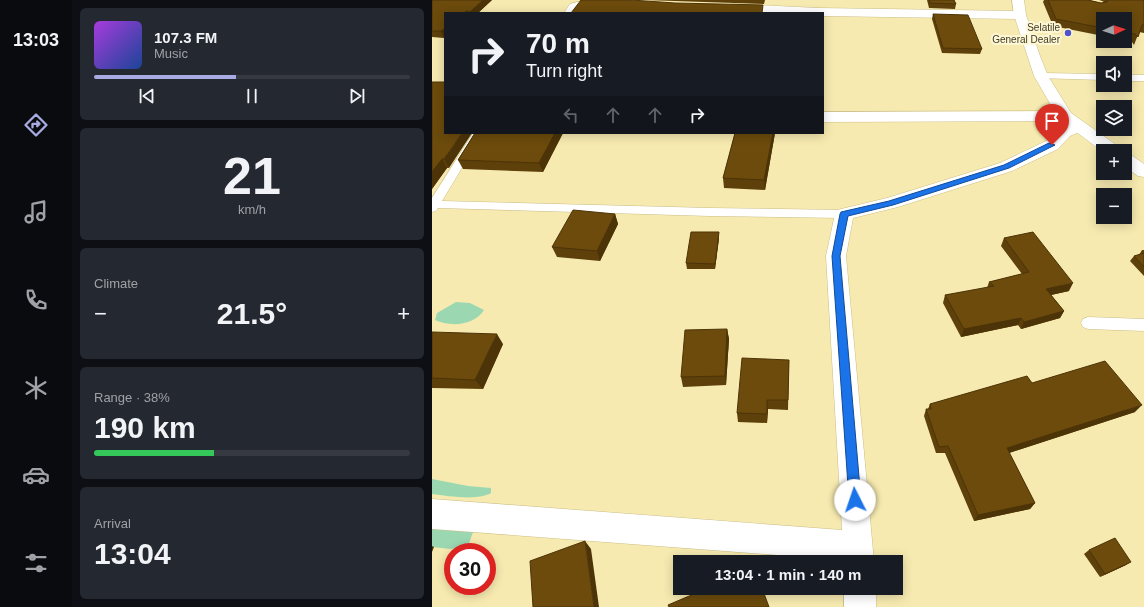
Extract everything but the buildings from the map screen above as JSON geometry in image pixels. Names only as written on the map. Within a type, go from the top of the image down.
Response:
[{"type":"street","points":[[1018,0],[1020,15],[1041,76],[1071,122],[1103,144]]},
{"type":"street","points":[[589,1],[604,2]]},
{"type":"street","points":[[724,8],[818,12]]},
{"type":"street","points":[[824,12],[1020,15]]},
{"type":"street","points":[[824,117],[1071,122]]},
{"type":"street","points":[[432,514],[859,554],[836,256],[844,214],[891,203],[1006,167],[1052,145],[1064,133],[1071,122]]},
{"type":"street","points":[[1132,164],[1144,172]]},
{"type":"street","points":[[860,595],[860,607]]},
{"type":"lane","points":[[569,12],[573,6],[589,1]]},
{"type":"lane","points":[[1041,76],[1096,77]]},
{"type":"lane","points":[[1132,78],[1144,78]]},
{"type":"lane","points":[[433,205],[477,134]]},
{"type":"lane","points":[[433,205],[844,214]]},
{"type":"lane","points":[[1088,323],[1144,325]]},
{"type":"green space","points":[[456,302],[470,303],[484,310],[474,319],[461,324],[448,324],[435,320],[437,313]]},
{"type":"green space","points":[[432,479],[468,486],[491,488],[491,493],[478,497],[454,497],[432,494]]},
{"type":"green space","points":[[432,525],[473,532],[469,543],[444,543],[444,548],[432,547]]},
{"type":"place","name":"Selatile General Dealer","points":[[1068,33]]},
{"type":"route","points":[[855,500],[836,256],[844,214],[891,203],[1006,167],[1052,145]]}]
